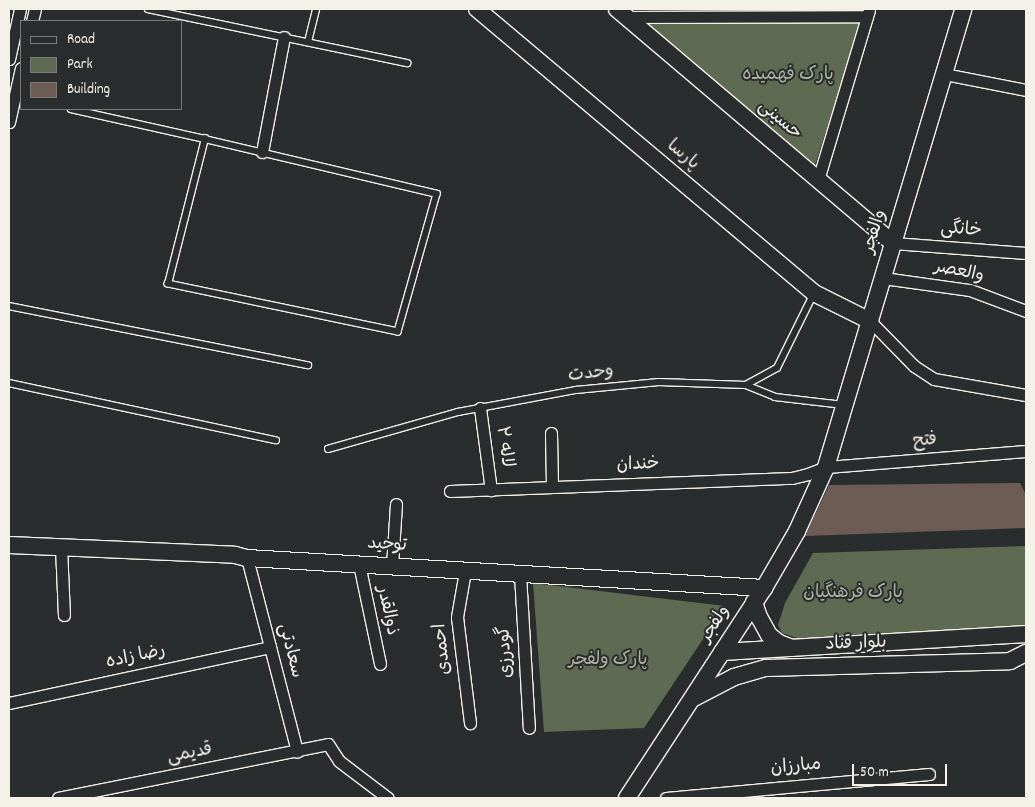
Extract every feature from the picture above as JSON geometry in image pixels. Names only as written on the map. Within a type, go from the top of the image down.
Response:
[{"type":"street","points":[[9,59],[20,9]]},
{"type":"street","name":"پارسا","points":[[477,9],[814,293],[870,321]]},
{"type":"street","name":"والفجر","points":[[826,467],[963,9]]},
{"type":"street","points":[[621,13],[868,12],[818,180]]},
{"type":"street","name":"حسینی","points":[[621,13],[893,244]]},
{"type":"street","points":[[262,152],[284,37]]},
{"type":"street","points":[[9,122],[20,72]]},
{"type":"street","points":[[944,74],[1026,90]]},
{"type":"street","name":"خانگی","points":[[893,244],[1026,253]]},
{"type":"street","name":"والعصر","points":[[883,278],[970,290],[1026,312]]},
{"type":"street","points":[[870,321],[914,366],[934,379],[1026,395]]},
{"type":"street","name":"لاله ۲","points":[[480,408],[491,490]]},
{"type":"street","points":[[551,433],[552,487]]},
{"type":"street","name":"فتح","points":[[826,467],[1026,452]]},
{"type":"street","name":"خندان","points":[[450,491],[792,478],[826,467]]},
{"type":"street","name":"ولفجر","points":[[627,798],[764,588],[797,530],[826,467]]},
{"type":"street","points":[[392,566],[396,504]]},
{"type":"street","name":"توحید","points":[[9,545],[236,555],[248,558],[764,588]]},
{"type":"street","points":[[61,547],[64,615]]},
{"type":"street","name":"سعادتی","points":[[248,558],[296,752]]},
{"type":"street","name":"ذوالقدر","points":[[359,564],[380,664]]},
{"type":"street","name":"احمدی","points":[[465,571],[457,618],[470,724]]},
{"type":"street","name":"گودرزی","points":[[520,574],[529,728]]},
{"type":"street","points":[[754,602],[759,617],[769,635],[780,643],[792,648]]},
{"type":"street","name":"بلوار قناد","points":[[722,652],[1026,634]]},
{"type":"street","name":"رضا زاده","points":[[9,703],[270,647]]},
{"type":"street","name":"بلوار قناد","points":[[692,699],[734,677],[766,668],[1010,661],[1026,653]]},
{"type":"street","name":"قدیمی","points":[[58,798],[296,752],[328,744],[339,761],[388,798]]},
{"type":"street","name":"مبارزان","points":[[666,798],[929,774]]},
{"type":"lane","points":[[148,9],[407,63]]},
{"type":"lane","points":[[308,42],[316,9]]},
{"type":"lane","points":[[75,110],[205,139],[262,152],[437,194],[398,332],[168,284],[205,139]]},
{"type":"lane","points":[[746,385],[777,368],[814,293]]},
{"type":"lane","points":[[9,306],[308,365]]},
{"type":"lane","name":"وحدت","points":[[328,449],[480,408],[576,390],[659,382],[746,385]]},
{"type":"lane","points":[[9,384],[276,440]]},
{"type":"lane","points":[[746,385],[775,397],[845,405]]},
{"type":"green space","name":"پارک فهمیده","points":[[641,22],[862,22],[814,168]]},
{"type":"green space","name":"پارک فرهنگیان","points":[[1026,546],[1026,625],[800,639],[782,633],[778,625],[785,603],[813,553]]},
{"type":"green space","name":"پارک ولفجر","points":[[533,583],[725,606],[644,728],[544,732]]},
{"type":"building","points":[[1020,483],[1026,495],[1026,528],[805,536],[829,485]]}]
